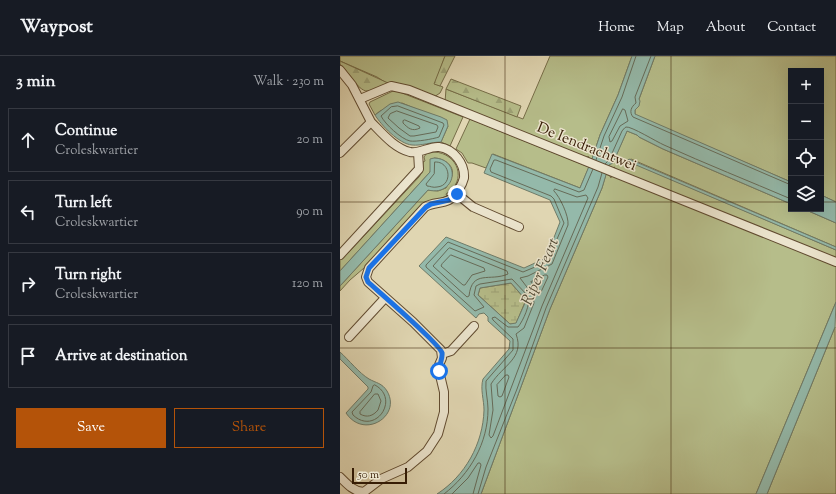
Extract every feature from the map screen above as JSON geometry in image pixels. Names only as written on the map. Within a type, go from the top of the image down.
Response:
[{"type":"street","points":[[340,70],[352,85],[371,122],[386,138],[399,147],[410,152],[418,152],[432,147],[440,147],[450,151],[458,159],[463,169],[464,180],[457,194],[449,200],[431,204],[426,207],[369,268],[366,277],[368,282],[439,347],[442,354],[439,371],[444,392],[444,412],[438,434],[427,451],[408,468],[381,479],[371,492],[359,492],[340,477]]},
{"type":"street","name":"De Iendrachtwei","points":[[360,99],[391,86],[400,87],[836,262]]},
{"type":"street","points":[[340,153],[371,122]]},
{"type":"street","points":[[340,255],[419,168],[418,152]]},
{"type":"street","points":[[457,194],[473,207],[519,227]]},
{"type":"street","points":[[349,337],[385,298]]},
{"type":"street","points":[[442,354],[451,351],[474,326]]},
{"type":"green space","points":[[340,56],[445,56],[435,84],[443,87],[440,93],[434,97],[388,84],[377,77],[340,61]]},
{"type":"green space","points":[[445,56],[455,56],[440,86],[434,84]]},
{"type":"green space","points":[[550,56],[632,56],[618,95],[600,135],[592,159],[588,156],[587,159],[445,102],[446,89],[523,119]]},
{"type":"green space","points":[[655,56],[836,56],[836,202],[824,196],[824,68],[788,68],[788,181],[635,115],[635,110]]},
{"type":"green space","points":[[340,61],[388,83],[372,90],[364,90],[356,84],[340,64]]},
{"type":"green space","points":[[451,79],[521,106],[517,117],[446,89]]},
{"type":"green space","points":[[393,91],[397,91],[463,117],[450,146],[441,142],[448,126],[421,111],[402,103],[380,111],[375,115],[369,104],[370,102]]},
{"type":"green space","points":[[470,119],[589,167],[580,188],[493,154],[486,168],[468,163],[462,153],[456,149]]},
{"type":"green space","points":[[627,131],[637,135],[663,149],[788,203],[788,212],[811,212],[836,223],[836,247],[631,159],[628,161],[836,250],[836,260],[613,169],[615,167],[613,168],[609,166],[609,164],[613,162]]},
{"type":"green space","points":[[434,152],[449,157],[454,162],[458,175],[457,182],[453,189],[446,194],[447,196],[422,204],[364,268],[340,291],[340,286],[428,190],[438,191],[446,188],[452,176],[452,169],[448,163],[441,159],[434,158],[430,172],[340,271],[340,259],[348,253],[419,177],[422,172],[423,162],[425,161],[424,157],[426,154]]},
{"type":"green space","points":[[606,174],[611,178],[611,175],[836,266],[836,302],[756,494],[481,494],[550,309],[602,188]]},
{"type":"green space","points":[[511,283],[525,299],[516,324],[510,324],[478,295],[480,288]]},
{"type":"green space","points":[[835,327],[836,494],[767,494]]},
{"type":"water","name":"Riper Feart","points":[[632,56],[655,56],[639,99],[639,106],[635,110],[635,114],[788,181],[788,203],[663,149],[627,131],[613,163],[609,165],[602,188],[550,309],[481,494],[437,494],[456,478],[471,458],[483,423],[483,379],[509,349],[510,341],[488,321],[488,317],[484,313],[479,314],[476,318],[419,266],[446,237],[524,268],[546,258],[560,222],[550,200],[484,173],[492,154],[580,188],[600,135],[618,95]],"holes":[[[511,283],[525,299],[525,303],[516,323],[510,324],[478,295],[480,288]]]},
{"type":"water","points":[[398,102],[447,120],[448,126],[441,142],[412,145],[396,138],[381,124],[375,115],[390,104]]},
{"type":"water","points":[[434,158],[443,160],[449,164],[452,170],[450,183],[445,188],[437,191],[428,190],[340,286],[340,271],[430,172],[430,159]]},
{"type":"water","points":[[629,159],[836,247],[836,250],[629,162]]},
{"type":"water","points":[[824,196],[836,202],[836,223],[811,212],[824,212]]},
{"type":"water","points":[[836,302],[835,327],[767,494],[756,494]]},
{"type":"water","points":[[340,352],[369,379],[381,385],[387,391],[390,400],[389,409],[379,422],[362,424],[354,421],[346,413],[368,389],[368,387],[340,359]]},
{"type":"route","points":[[439,371],[439,365],[442,358],[441,350],[413,322],[368,282],[366,277],[369,268],[426,207],[431,204],[449,200],[457,194]]}]
